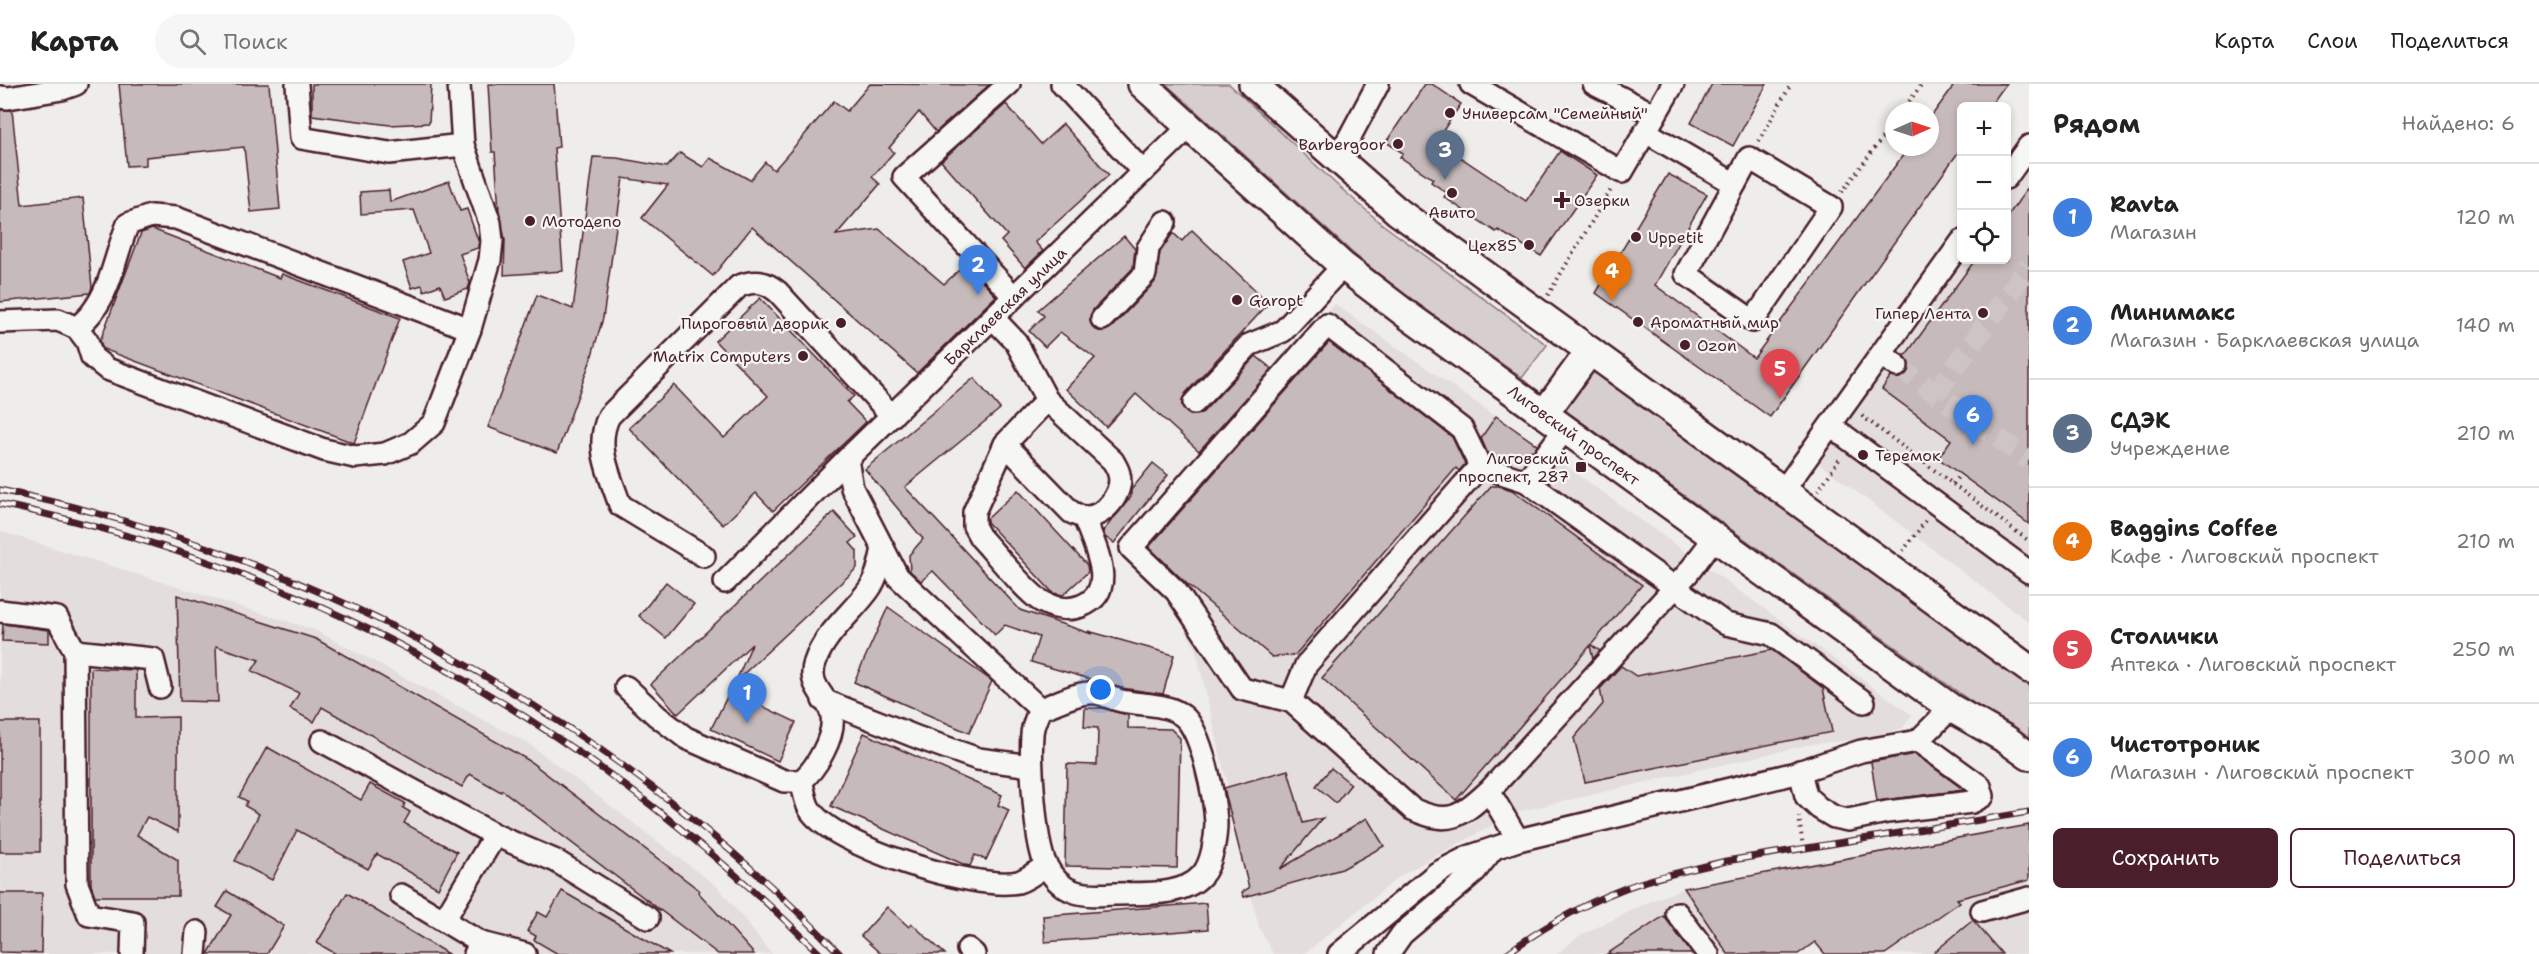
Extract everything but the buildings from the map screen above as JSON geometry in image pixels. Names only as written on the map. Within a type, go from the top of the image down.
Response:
[{"type":"main road","name":"Лиговский проспект","points":[[1142,84],[1343,266],[1951,708],[2029,756]]},
{"type":"main road","points":[[1253,84],[1397,211],[2029,669]]},
{"type":"main road","points":[[1555,421],[1590,351]]},
{"type":"street","points":[[0,97],[8,98],[63,89],[76,84]]},
{"type":"street","points":[[297,84],[301,138],[389,153],[464,145]]},
{"type":"street","points":[[0,322],[58,320],[77,328],[87,341],[92,357],[107,369],[324,450],[355,457],[385,454],[411,443],[434,423],[470,329],[490,260],[492,241],[490,223],[464,145],[459,84]]},
{"type":"street","points":[[1009,84],[904,177],[1014,297]]},
{"type":"street","points":[[1062,84],[1143,172]]},
{"type":"street","points":[[1333,156],[1347,142],[1378,84]]},
{"type":"street","points":[[1471,84],[1622,172],[1673,84]]},
{"type":"street","points":[[1594,84],[1735,184]]},
{"type":"street","name":"Барклаевская улица","points":[[725,582],[847,459],[1189,127]]},
{"type":"street","points":[[2011,173],[2027,153]]},
{"type":"street","points":[[1749,158],[1832,207],[1753,321],[1686,274],[1749,158]]},
{"type":"street","points":[[77,328],[94,311],[109,281],[118,247],[128,224],[151,216],[176,218],[470,329]]},
{"type":"street","points":[[1102,318],[1145,274],[1148,248],[1165,222]]},
{"type":"street","points":[[1783,491],[1831,426],[1890,360],[1957,249]]},
{"type":"street","points":[[1194,403],[1249,345],[1283,331],[1343,266]]},
{"type":"street","points":[[704,556],[620,505],[602,449],[602,430],[609,416],[739,286],[752,281],[767,283],[778,292],[892,416]]},
{"type":"street","points":[[993,318],[1016,342],[1047,400],[1113,461],[1119,474],[1119,486],[1114,498],[1100,513],[1084,518],[1071,512],[1005,444]]},
{"type":"street","points":[[1715,537],[1688,573],[1674,586],[1489,792],[1464,813],[1449,819],[1430,817],[1412,809],[1291,701],[1242,689],[1176,591],[1131,548],[1327,325],[1462,429],[1480,466],[1526,481],[1674,586],[1726,624],[1771,634],[1864,702]]},
{"type":"street","points":[[1047,400],[1005,444],[974,512],[974,526],[980,537],[1039,600],[1056,608],[1075,609],[1092,602],[1102,588],[1102,568],[1084,518]]},
{"type":"street","points":[[1526,481],[1555,421]]},
{"type":"street","points":[[1831,426],[2029,572]]},
{"type":"street","points":[[847,459],[852,488],[898,577],[1040,709]]},
{"type":"street","points":[[1291,701],[1306,665],[1480,466]]},
{"type":"street","points":[[626,687],[657,716],[686,738],[784,781],[801,782],[812,772],[832,728],[832,715],[812,680],[814,662],[828,638],[871,587],[880,566],[883,548]]},
{"type":"street","points":[[0,610],[57,618],[75,651],[77,884],[89,915],[134,922],[132,954]]},
{"type":"street","points":[[75,651],[153,659],[160,687]]},
{"type":"street","points":[[1096,693],[1117,700],[1176,711],[1185,717],[1198,740],[1209,778],[1216,824],[1211,855],[1202,875],[1181,889],[1088,896],[1070,891],[1056,880],[1046,865],[1040,848],[1031,766],[1032,732],[1040,709],[1082,694],[1096,693]]},
{"type":"street","points":[[823,700],[978,759],[1031,766]]},
{"type":"street","points":[[1339,954],[1437,873],[1468,857],[1518,840],[1800,771],[1861,751],[1918,741],[1951,708]]},
{"type":"street","points":[[322,741],[495,835],[556,861],[648,918]]},
{"type":"street","points":[[1800,771],[1806,796],[1819,808],[1834,817],[1848,820],[1887,812],[1972,801],[1983,796],[1980,786],[1918,741]]},
{"type":"street","points":[[801,782],[809,808],[818,818],[832,828],[905,864],[950,877],[986,882],[1019,882],[1046,865]]},
{"type":"street","points":[[1489,792],[1518,840]]},
{"type":"street","points":[[444,920],[495,835]]},
{"type":"street","points":[[1388,954],[1402,934],[1473,874],[1493,849]]},
{"type":"street","points":[[401,895],[444,920],[478,949],[525,954]]},
{"type":"street","points":[[1982,911],[2029,898]]},
{"type":"street","points":[[1677,914],[1708,954]]},
{"type":"street","points":[[195,954],[197,932]]},
{"type":"path","points":[[1749,158],[1791,84]]},
{"type":"path","points":[[1909,102],[1922,84]]},
{"type":"path","points":[[1832,207],[1885,134]]},
{"type":"path","points":[[1548,296],[1622,172]]},
{"type":"path","points":[[1854,410],[2029,541]]},
{"type":"path","points":[[1818,492],[1852,441]]},
{"type":"shaded area","points":[[1166,84],[1229,84],[1382,224],[1547,345],[1522,378],[1400,291],[1354,254]]},
{"type":"shaded area","points":[[2029,133],[2029,622],[1801,450],[1957,233],[1957,264],[2011,264],[2011,159]]},
{"type":"shaded area","points":[[1335,304],[1548,453],[1912,715],[1903,728],[1863,739],[1812,744],[1517,812],[1403,874],[1304,954],[1273,954],[1259,927],[1223,789],[1228,787],[1195,647],[1166,595],[1119,547],[1199,451]]},
{"type":"shaded area","points":[[1593,369],[2029,685],[2029,743],[1562,408]]},
{"type":"shaded area","points":[[0,531],[315,630],[529,744],[719,888],[772,954],[0,954]]},
{"type":"shaded area","points":[[2029,825],[2029,954],[1825,954],[1815,942],[1798,954],[1557,954],[1579,936],[1649,902],[1684,888]]},
{"type":"tunnel","points":[[1936,393],[2029,266]]},
{"type":"tunnel","points":[[1897,366],[2029,460]]},
{"type":"railway","points":[[0,490],[118,519],[234,557],[346,604],[455,659],[559,722],[658,792],[752,870],[840,954]]},
{"type":"railway","points":[[0,504],[117,533],[230,570],[339,615],[443,668],[544,729],[640,797],[732,872],[820,954]]},
{"type":"railway","points":[[1506,954],[1577,910],[1635,884],[1726,861],[2029,812]]},
{"type":"place","name":"Универсам \"Семейный\"","points":[[1450,113]]},
{"type":"place","name":"Barbergoor","points":[[1398,144]]},
{"type":"place","name":"СДЭК","points":[[1445,180]]},
{"type":"place","name":"Авито","points":[[1452,193]]},
{"type":"place","name":"Озерки","points":[[1562,200]]},
{"type":"place","name":"Мотодепо","points":[[530,221]]},
{"type":"place","name":"Uppetit","points":[[1636,237]]},
{"type":"place","name":"Цех85","points":[[1529,245]]},
{"type":"place","name":"Минимакс","points":[[978,295]]},
{"type":"place","name":"Garopt","points":[[1237,300]]},
{"type":"place","name":"Baggins Coffee","points":[[1612,301]]},
{"type":"place","name":"Гипер Лента","points":[[1983,313]]},
{"type":"place","name":"Ароматный мир","points":[[1638,322]]},
{"type":"place","name":"Пироговый дворик","points":[[841,323]]},
{"type":"place","name":"Ozon","points":[[1685,345]]},
{"type":"place","name":"Matrix Computers","points":[[803,356]]},
{"type":"place","name":"Столички","points":[[1780,399]]},
{"type":"place","name":"Чистотроник","points":[[1973,445]]},
{"type":"place","name":"Теремок","points":[[1863,455]]},
{"type":"place","name":"Лиговский проспект, 287","points":[[1581,467]]},
{"type":"place","name":"Ravta","points":[[747,723]]}]
